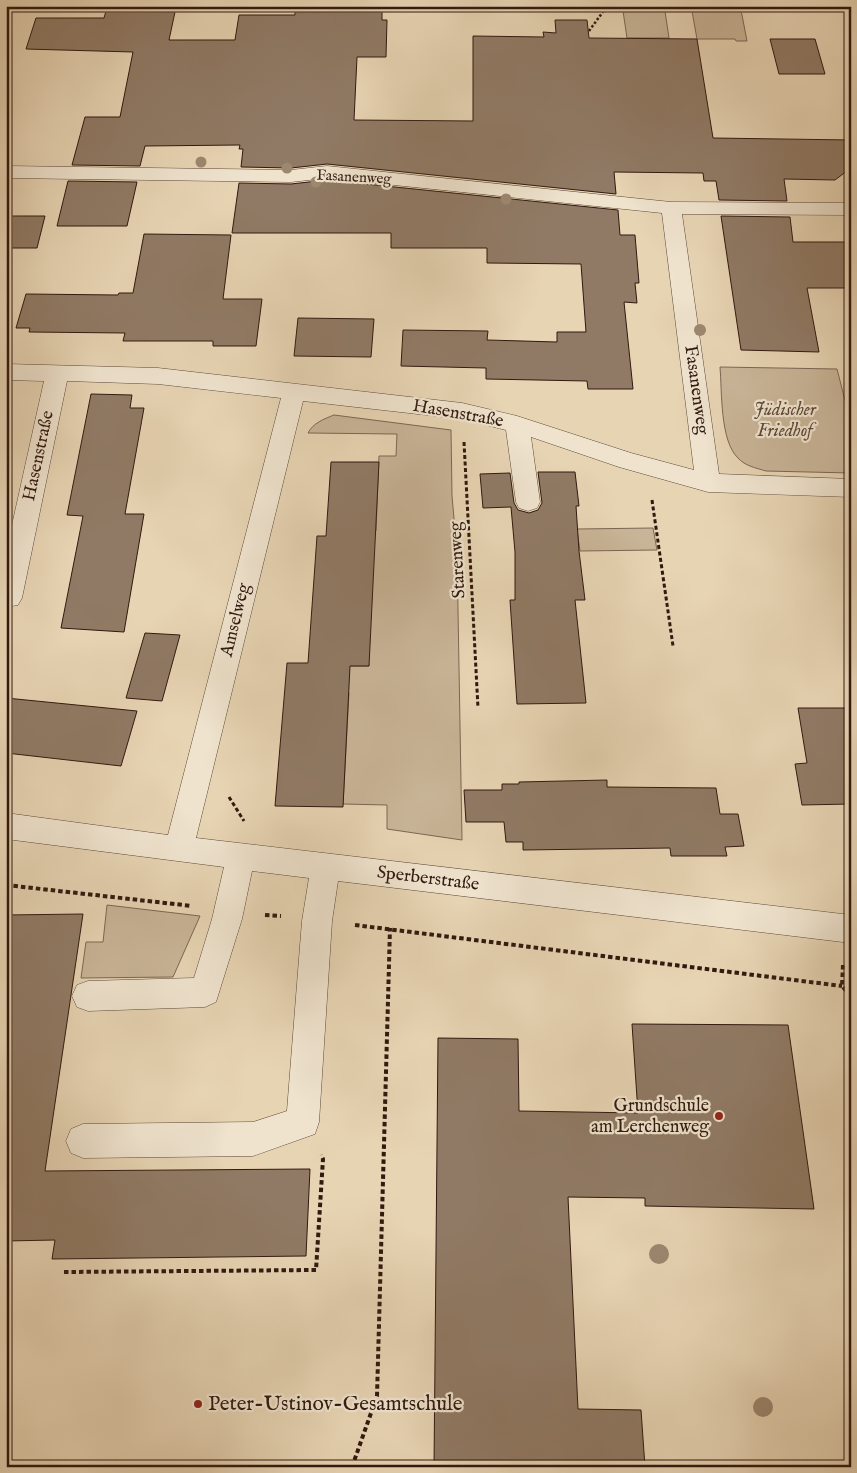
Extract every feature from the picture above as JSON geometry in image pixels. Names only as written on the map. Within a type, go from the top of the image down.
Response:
[{"type":"street","name":"Fasanenweg","points":[[6,172],[291,176],[327,172],[671,208],[851,209]]},
{"type":"street","name":"Fasanenweg","points":[[671,208],[708,483]]},
{"type":"street","name":"Hasenstraße","points":[[6,372],[158,376],[462,411],[517,424],[647,467],[708,483],[851,488]]},
{"type":"street","name":"Hasenstraße","points":[[8,598],[57,373]]},
{"type":"street","name":"Amselweg","points":[[179,848],[294,391]]},
{"type":"street","points":[[517,424],[528,502]]},
{"type":"street","name":"Sperberstraße","points":[[6,826],[851,929]]},
{"type":"street","points":[[88,996],[205,992],[227,919],[241,856]]},
{"type":"street","points":[[83,1140],[253,1139],[303,1122],[316,921],[326,866]]},
{"type":"path","points":[[588,31],[605,9]]},
{"type":"path","name":"Starenweg","points":[[462,411],[478,708]]},
{"type":"path","points":[[647,467],[673,646]]},
{"type":"path","points":[[226,790],[246,825]]},
{"type":"path","points":[[352,1467],[377,1396],[390,928],[842,986]]},
{"type":"path","points":[[64,1272],[316,1270],[323,1159],[303,1122]]},
{"type":"green space","points":[[741,10],[747,41],[736,41],[735,39],[697,39],[692,11]]},
{"type":"green space","points":[[623,11],[665,11],[669,38],[627,38]]},
{"type":"green space","name":"Jüdischer Friedhof","points":[[720,367],[837,369],[851,424],[851,473],[766,471],[741,461],[732,450],[725,428]]},
{"type":"green space","points":[[334,415],[451,430],[452,496],[457,552],[462,840],[387,829],[387,805],[343,804],[349,693],[329,666],[369,666],[351,531],[376,531],[379,456],[396,456],[397,434],[308,433],[316,424]]},
{"type":"green space","points":[[653,528],[657,550],[580,551],[577,529]]},
{"type":"green space","points":[[107,905],[200,916],[173,977],[81,978],[86,942],[103,942]]},
{"type":"building","points":[[106,11],[175,12],[169,40],[235,40],[239,15],[295,15],[295,12],[382,12],[382,20],[387,20],[386,57],[357,57],[354,120],[473,121],[473,36],[544,37],[543,32],[556,33],[555,20],[587,20],[589,38],[697,39],[713,138],[851,140],[851,168],[835,180],[784,179],[787,201],[719,200],[716,181],[704,181],[703,173],[614,172],[616,194],[327,164],[291,168],[241,167],[243,149],[239,149],[240,145],[145,146],[140,166],[72,165],[85,117],[120,117],[133,52],[26,49],[36,18],[104,18]]},
{"type":"building","points":[[770,39],[815,39],[825,74],[779,74]]},
{"type":"building","points":[[327,180],[618,210],[620,235],[635,235],[639,283],[635,283],[637,303],[624,302],[633,389],[588,389],[587,381],[486,379],[486,368],[401,366],[403,330],[488,331],[487,340],[557,342],[557,332],[586,332],[581,264],[487,263],[487,248],[391,248],[391,233],[232,233],[239,183],[291,184]]},
{"type":"building","points":[[68,181],[137,182],[127,226],[57,226]]},
{"type":"building","points":[[6,216],[45,216],[37,248],[6,248]]},
{"type":"building","points":[[721,216],[790,217],[793,242],[851,242],[851,288],[807,288],[819,352],[741,350]]},
{"type":"building","points":[[144,234],[231,235],[223,299],[262,299],[256,346],[213,346],[213,341],[123,341],[125,333],[29,332],[30,328],[16,328],[26,294],[118,295],[119,293],[133,293]]},
{"type":"building","points":[[298,318],[374,319],[371,357],[294,356]]},
{"type":"building","points":[[91,394],[132,395],[130,408],[144,408],[125,514],[144,514],[124,632],[61,628],[83,516],[67,515]]},
{"type":"building","points":[[331,462],[379,462],[369,666],[350,666],[343,807],[275,806],[287,663],[308,663],[317,536],[326,536]]},
{"type":"building","points":[[538,472],[575,472],[579,506],[576,506],[579,551],[585,600],[575,600],[586,703],[517,704],[510,600],[515,600],[515,552],[511,507],[483,508],[480,474],[510,473],[514,503],[518,510],[529,513],[538,510],[542,503]]},
{"type":"building","points":[[145,633],[180,635],[162,701],[126,698]]},
{"type":"building","points":[[6,698],[137,711],[121,766],[6,753]]},
{"type":"building","points":[[798,708],[851,708],[851,804],[802,805],[795,764],[807,763]]},
{"type":"building","points":[[607,780],[607,787],[716,788],[720,814],[738,814],[744,846],[725,847],[727,856],[671,856],[670,848],[523,850],[523,842],[506,842],[504,822],[466,822],[464,790],[502,790],[502,784],[519,784],[519,782]]},
{"type":"building","points":[[83,914],[45,1171],[310,1169],[306,1256],[52,1259],[55,1240],[6,1241],[6,915]]},
{"type":"building","points":[[632,1024],[788,1025],[814,1209],[645,1206],[645,1198],[568,1197],[578,1409],[641,1410],[645,1467],[434,1467],[438,1038],[518,1039],[519,1111],[638,1113]]},
{"type":"place","name":"Grundschule am Lerchenweg","points":[[719,1116]]},
{"type":"place","name":"Peter-Ustinov-Gesamtschule","points":[[198,1404]]}]
